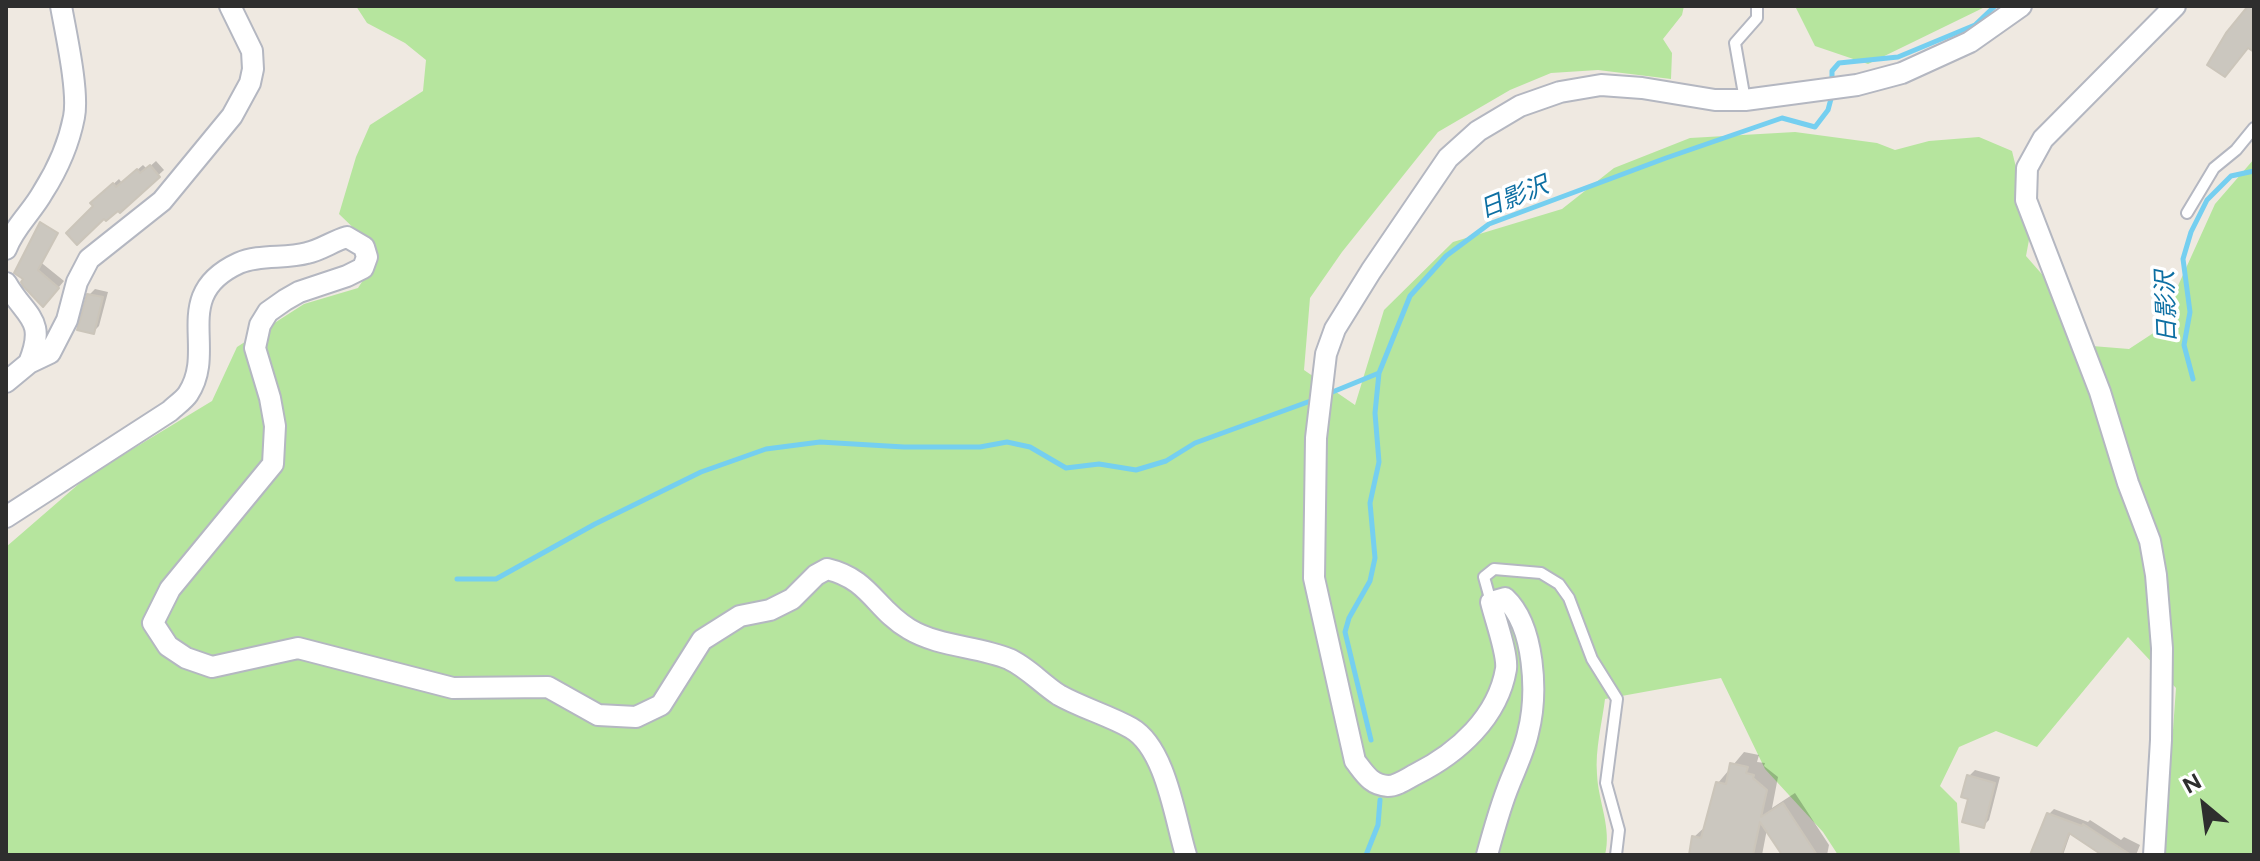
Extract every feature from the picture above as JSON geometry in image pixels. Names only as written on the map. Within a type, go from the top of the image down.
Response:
[{"type":"street","points":[[6,249],[10,237],[43,193],[64,150],[75,115],[71,64],[61,6]]},
{"type":"street","points":[[6,382],[29,363],[50,353],[67,320],[77,282],[89,259],[162,201],[232,116],[250,83],[253,69],[252,51],[230,6]]},
{"type":"street","points":[[1487,855],[1529,731],[1533,672],[1522,621],[1505,598],[1491,602],[1506,667],[1483,723],[1431,767],[1391,787],[1371,782],[1355,761],[1314,578],[1318,419],[1326,354],[1335,329],[1448,158],[1478,131],[1520,106],[1560,92],[1601,85],[1715,100],[1745,100],[1857,85],[1902,73],[1970,42],[2021,6]]},
{"type":"street","points":[[2154,855],[2161,740],[2162,648],[2150,541],[2128,483],[2100,392],[2026,200],[2027,168],[2043,139],[2175,6]]},
{"type":"street","points":[[6,517],[170,411],[188,394],[196,373],[199,352],[197,311],[212,283],[240,262],[306,254],[347,237],[364,247],[367,257],[363,268],[299,292],[268,312],[260,325],[255,348],[275,426],[273,464],[170,589],[153,623],[168,646],[186,658],[212,667],[298,648],[453,688],[548,687],[598,715],[636,717],[661,705],[702,640],[740,616],[770,610],[792,599],[816,575],[827,569],[860,582],[886,611],[910,630],[1010,660],[1060,695],[1135,730],[1164,773],[1186,855]]},
{"type":"street","points":[[6,283],[37,330],[37,342],[29,363]]},
{"type":"lane","points":[[1745,100],[1735,43],[1757,18],[1757,6]]},
{"type":"lane","points":[[2187,213],[2214,168],[2236,150],[2254,128]]},
{"type":"lane","points":[[1491,602],[1484,577],[1494,569],[1541,573],[1559,584],[1569,598],[1592,659],[1617,699],[1606,783],[1619,830],[1616,855]]},
{"type":"green space","points":[[356,6],[1684,6],[1682,15],[1663,39],[1672,53],[1671,79],[1598,70],[1551,73],[1510,90],[1438,132],[1342,252],[1310,298],[1304,370],[1355,405],[1384,310],[1453,242],[1562,209],[1614,168],[1690,138],[1795,132],[1877,143],[1895,150],[1929,141],[1979,137],[2012,151],[2031,229],[2026,256],[2054,288],[2092,346],[2129,349],[2158,330],[2215,204],[2254,159],[2254,855],[2164,855],[2176,688],[2128,637],[2037,747],[1996,731],[1959,747],[1940,786],[1957,803],[1960,855],[1838,855],[1823,832],[1765,769],[1721,678],[1605,699],[1597,765],[1607,835],[1605,855],[6,855],[6,547],[88,476],[212,401],[237,347],[304,304],[358,288],[373,265],[366,240],[339,214],[356,157],[370,125],[423,91],[426,60],[405,43],[367,23]]},
{"type":"green space","points":[[1795,6],[1987,6],[1868,64],[1815,46]]},
{"type":"building","points":[[2248,6],[2254,6],[2254,52],[2248,48],[2225,77],[2207,65],[2226,33]]},
{"type":"building","points":[[150,165],[160,177],[120,213],[118,211],[106,221],[104,219],[77,245],[66,233],[93,206],[90,203],[113,183],[116,187],[137,169],[140,173]]},
{"type":"building","points":[[40,222],[58,233],[38,270],[59,288],[43,307],[23,286],[23,279],[14,273]]},
{"type":"building","points":[[87,294],[103,297],[94,334],[77,330]]},
{"type":"building","points":[[1730,763],[1748,767],[1746,773],[1754,775],[1753,778],[1767,790],[1761,817],[1783,803],[1817,855],[1782,855],[1760,822],[1753,855],[1689,855],[1692,836],[1701,838],[1716,782],[1726,784]]},
{"type":"building","points":[[1967,775],[1995,783],[1984,828],[1962,822],[1968,799],[1961,797]]},
{"type":"building","points":[[2047,813],[2083,824],[2131,855],[2102,855],[2069,833],[2061,855],[2030,855]]},
{"type":"waterway","name":"日影沢","points":[[1832,81],[1832,71],[1839,63],[1898,57],[1975,25],[1995,6]]},
{"type":"waterway","name":"日影沢","points":[[1371,740],[1345,632],[1349,618],[1370,581],[1375,558],[1370,503],[1379,462],[1375,413],[1379,373],[1410,296],[1446,256],[1489,224],[1782,118],[1815,127],[1828,110],[1832,95]]},
{"type":"waterway","name":"日影沢","points":[[2193,379],[2184,345],[2190,312],[2183,259],[2191,232],[2207,200],[2231,176],[2254,171]]},
{"type":"waterway","points":[[1325,395],[1379,373]]},
{"type":"waterway","points":[[457,579],[496,579],[595,524],[701,472],[766,449],[820,442],[904,447],[980,447],[1007,442],[1030,447],[1066,468],[1099,464],[1136,470],[1166,461],[1195,443],[1316,399]]},
{"type":"waterway","name":"日影沢","points":[[1366,855],[1378,825],[1380,800]]}]
